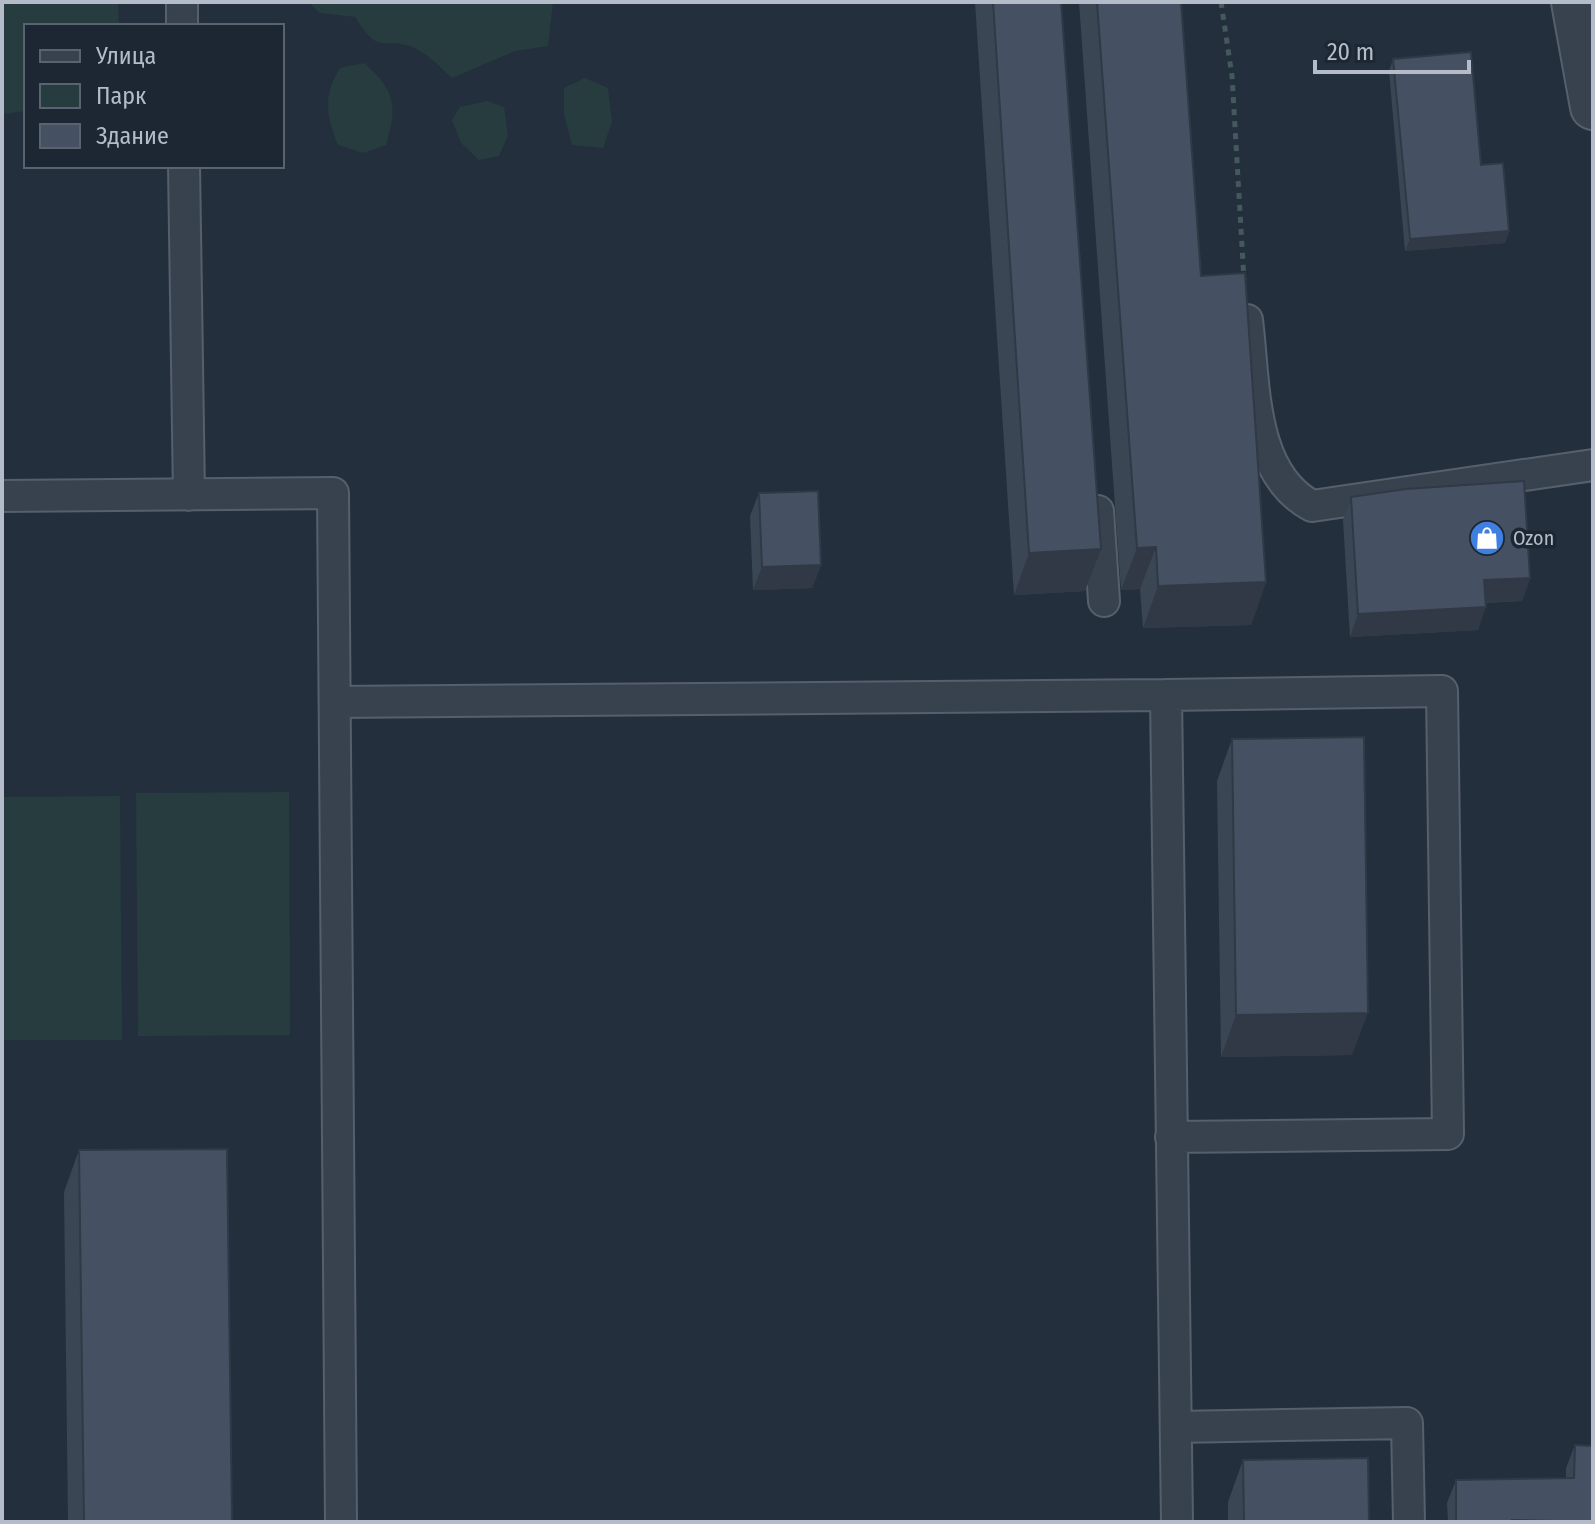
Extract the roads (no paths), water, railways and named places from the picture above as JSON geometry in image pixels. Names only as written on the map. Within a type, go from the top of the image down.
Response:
[{"type":"street","points":[[1574,2],[1593,107]]},
{"type":"lane","points":[[182,2],[182,24]]},
{"type":"lane","points":[[184,168],[189,495]]},
{"type":"lane","points":[[1247,320],[1265,447],[1276,476],[1292,496],[1312,506],[1593,465]]},
{"type":"lane","points":[[1095,475],[1104,601]]},
{"type":"lane","points":[[2,496],[333,493],[341,1522]]},
{"type":"lane","points":[[335,702],[1442,691],[1448,1134],[1171,1137]]},
{"type":"lane","points":[[1166,695],[1177,1522]]},
{"type":"lane","points":[[1176,1427],[1407,1423],[1409,1522]]},
{"type":"place","name":"Ozon","points":[[1487,538]]}]
